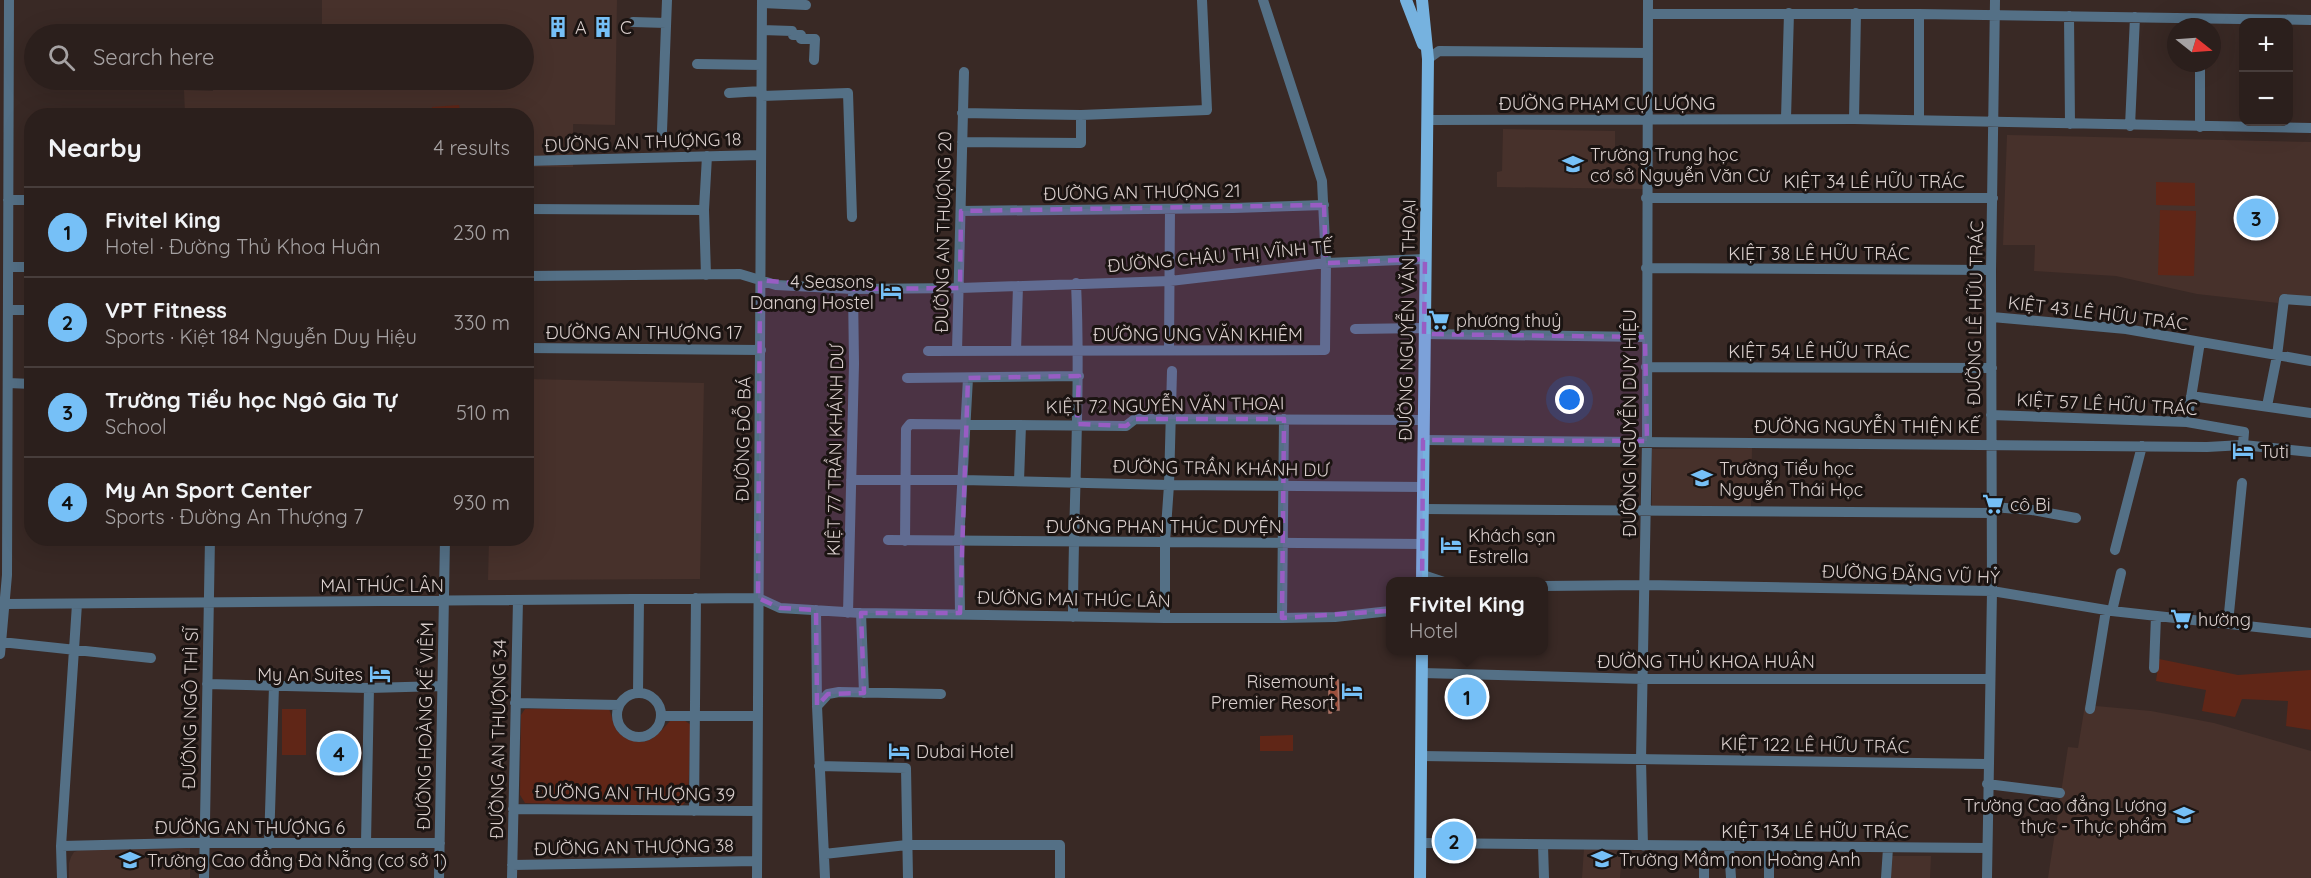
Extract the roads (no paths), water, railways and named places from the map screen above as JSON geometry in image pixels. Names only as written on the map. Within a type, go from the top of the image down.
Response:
[{"type":"main road","name":"ĐƯỜNG NGUYỄN VĂN THOẠI","points":[[1406,0],[1428,59]]},
{"type":"main road","name":"ĐƯỜNG NGUYỄN VĂN THOẠI","points":[[1422,0],[1428,59],[1423,577]]},
{"type":"main road","points":[[1420,878],[1422,655]]},
{"type":"street","points":[[0,654],[6,604],[8,200],[4,59],[9,0]]},
{"type":"street","points":[[662,131],[667,0]]},
{"type":"street","points":[[962,113],[1081,115],[1207,110],[1202,0]]},
{"type":"street","name":"ĐƯỜNG UNG VĂN KHIÊM","points":[[928,351],[1325,350],[1326,263],[1322,181],[1263,0]]},
{"type":"street","name":"ĐƯỜNG NGUYỄN DUY HIỆU","points":[[1643,846],[1641,760],[1647,441],[1645,337],[1648,0]]},
{"type":"street","name":"ĐƯỜNG LÊ HỮU TRÁC","points":[[1987,878],[1992,591],[1990,444],[1995,0]]},
{"type":"street","points":[[762,2],[806,5]]},
{"type":"street","name":"ĐƯỜNG ĐỖ BÁ","points":[[756,878],[762,2]]},
{"type":"street","points":[[1786,118],[1789,13]]},
{"type":"street","points":[[1648,14],[1856,13],[2135,17],[2167,20]]},
{"type":"street","points":[[1854,119],[1856,13]]},
{"type":"street","points":[[1919,14],[1919,120]]},
{"type":"street","points":[[2069,16],[2070,124]]},
{"type":"street","points":[[2130,126],[2135,17]]},
{"type":"street","points":[[2221,22],[2311,20]]},
{"type":"street","points":[[633,22],[666,23]]},
{"type":"street","points":[[762,30],[792,31],[793,34],[801,35],[801,39],[815,39],[814,60]]},
{"type":"street","points":[[1428,59],[1439,51],[1648,53]]},
{"type":"street","points":[[697,64],[761,65]]},
{"type":"street","name":"ĐƯỜNG AN THƯỢNG 20","points":[[957,351],[964,72]]},
{"type":"street","points":[[2200,72],[2200,127]]},
{"type":"street","points":[[729,93],[848,93],[852,217]]},
{"type":"street","points":[[962,142],[1081,143],[1081,115]]},
{"type":"street","name":"ĐƯỜNG PHẠM CỰ LƯỢNG","points":[[1428,120],[1786,118],[2311,128]]},
{"type":"street","name":"ĐƯỜNG AN THƯỢNG 18","points":[[534,161],[760,155]]},
{"type":"street","points":[[706,274],[704,210],[707,156]]},
{"type":"street","name":"KIỆT 34 LÊ HỮU TRÁC","points":[[1647,198],[1993,198]]},
{"type":"street","points":[[8,200],[24,200]]},
{"type":"street","name":"ĐƯỜNG AN THƯỢNG 21","points":[[961,211],[1324,205]]},
{"type":"street","points":[[534,209],[704,210]]},
{"type":"street","points":[[1169,349],[1170,209]]},
{"type":"street","name":"ĐƯỜNG CHÂU THỊ VĨNH TẾ","points":[[534,276],[740,274],[776,285],[853,289],[960,288],[1170,280],[1326,263],[1425,259]]},
{"type":"street","points":[[8,267],[24,267]]},
{"type":"street","name":"KIỆT 38 LÊ HỮU TRÁC","points":[[1646,268],[1991,270]]},
{"type":"street","points":[[1073,617],[1073,542],[1080,351],[1076,283]]},
{"type":"street","points":[[1016,351],[1018,286]]},
{"type":"street","name":"KIỆT 77 TRẦN KHÁNH DƯ","points":[[848,613],[854,364],[853,289]]},
{"type":"street","points":[[2267,406],[2277,356],[2284,299],[2311,301]]},
{"type":"street","points":[[8,310],[24,310]]},
{"type":"street","name":"KIỆT 43 LÊ HỮU TRÁC","points":[[1992,317],[2126,329],[2311,362]]},
{"type":"street","points":[[1355,329],[1645,337]]},
{"type":"street","name":"KIỆT 43 LÊ HỮU TRÁC","points":[[2187,422],[2200,342]]},
{"type":"street","name":"ĐƯỜNG AN THƯỢNG 17","points":[[534,348],[761,350]]},
{"type":"street","name":"KIỆT 54 LÊ HỮU TRÁC","points":[[1646,367],[1992,368]]},
{"type":"street","points":[[1165,618],[1165,542],[1172,418],[1172,371]]},
{"type":"street","points":[[907,378],[1079,376]]},
{"type":"street","points":[[960,613],[959,542],[968,378]]},
{"type":"street","points":[[8,383],[24,384]]},
{"type":"street","points":[[2191,396],[2311,413]]},
{"type":"street","name":"KIỆT 57 LÊ HỮU TRÁC","points":[[1991,415],[2187,422],[2244,432],[2243,445]]},
{"type":"street","name":"KIỆT 72 NGUYỄN VĂN THOẠI","points":[[906,480],[907,426],[910,424],[1126,426],[1135,419],[1172,418],[1424,420]]},
{"type":"street","points":[[1282,618],[1284,419]]},
{"type":"street","points":[[1019,481],[1021,425]]},
{"type":"street","name":"ĐƯỜNG NGUYỄN THIỆN KẾ","points":[[1423,440],[2207,447],[2243,445],[2311,452]]},
{"type":"street","points":[[2115,550],[2142,446]]},
{"type":"street","name":"ĐƯỜNG TRẦN KHÁNH DƯ","points":[[850,480],[1423,487]]},
{"type":"street","points":[[905,541],[906,480]]},
{"type":"street","points":[[2228,623],[2242,483]]},
{"type":"street","points":[[1423,509],[2032,510],[2076,518]]},
{"type":"street","name":"ĐƯỜNG PHAN THÚC DUYỆN","points":[[888,540],[1423,544]]},
{"type":"street","name":"ĐƯỜNG NGÔ THÌ SĨ","points":[[204,878],[210,546]]},
{"type":"street","name":"ĐƯỜNG HOÀNG KẾ VIÊM","points":[[439,878],[446,546]]},
{"type":"street","points":[[2090,709],[2109,610],[2121,573]]},
{"type":"street","name":"ĐƯỜNG ĐẶNG VŨ HỶ","points":[[1548,586],[1645,585],[1992,591],[2109,610],[2311,633]]},
{"type":"street","points":[[694,811],[696,598]]},
{"type":"street","name":"MAI THÚC LÂN","points":[[6,604],[758,598]]},
{"type":"street","name":"ĐƯỜNG MAI THÚC LÂN","points":[[758,598],[780,608],[848,613],[1282,618],[1335,617],[1386,611]]},
{"type":"street","points":[[638,693],[639,599]]},
{"type":"street","name":"ĐƯỜNG AN THƯỢNG 34","points":[[512,878],[518,600]]},
{"type":"street","points":[[62,878],[61,846],[77,604]]},
{"type":"street","points":[[816,610],[819,766],[825,878]]},
{"type":"street","points":[[861,613],[864,693]]},
{"type":"street","points":[[2154,669],[2156,616]]},
{"type":"street","points":[[2,642],[151,658]]},
{"type":"street","name":"ĐƯỜNG THỦ KHOA HUÂN","points":[[1422,672],[1643,678],[1989,679]]},
{"type":"street","points":[[207,684],[369,688],[442,686]]},
{"type":"street","points":[[269,844],[274,686]]},
{"type":"street","points":[[366,843],[369,688]]},
{"type":"street","points":[[638,693],[652,697],[658,702],[662,716],[657,729],[644,737],[630,736],[620,726],[617,712],[619,705],[627,696],[638,693]]},
{"type":"street","points":[[817,705],[828,694],[941,693]]},
{"type":"street","points":[[515,703],[619,705]]},
{"type":"street","points":[[662,716],[757,716]]},
{"type":"street","name":"KIỆT 122 LÊ HỮU TRÁC","points":[[1421,756],[1988,764]]},
{"type":"street","points":[[819,766],[906,768],[908,878]]},
{"type":"street","points":[[1987,784],[2060,793]]},
{"type":"street","name":"ĐƯỜNG AN THƯỢNG 39","points":[[513,809],[757,811]]},
{"type":"street","name":"ĐƯỜNG AN THƯỢNG 6","points":[[61,846],[204,843],[440,843]]},
{"type":"street","name":"KIỆT 134 LÊ HỮU TRÁC","points":[[1421,843],[1987,848]]},
{"type":"street","points":[[824,854],[907,845],[1060,846],[1060,878]]},
{"type":"street","points":[[1543,845],[1544,878]]},
{"type":"street","points":[[1704,847],[1704,878]]},
{"type":"street","points":[[1729,847],[1731,878]]},
{"type":"street","points":[[1769,847],[1769,878]]},
{"type":"street","points":[[1886,878],[1888,848]]},
{"type":"street","name":"ĐƯỜNG AN THƯỢNG 38","points":[[512,865],[757,861]]},
{"type":"place","name":"A","points":[[558,27]]},
{"type":"place","name":"C","points":[[603,27]]},
{"type":"place","name":"Trường Trung học cơ sở Nguyễn Văn Cừ","points":[[1573,164]]},
{"type":"place","name":"Trường Tiểu học Ngô Gia Tự","points":[[2256,218]]},
{"type":"place","name":"4 Seasons Danang Hostel","points":[[891,291]]},
{"type":"place","name":"phương thuỷ","points":[[1439,320]]},
{"type":"place","name":"Tuti","points":[[2243,451]]},
{"type":"place","name":"Trường Tiểu học Nguyễn Thái Học","points":[[1702,478]]},
{"type":"place","name":"cô Bi","points":[[1993,504]]},
{"type":"place","name":"Khách sạn Estrella","points":[[1451,545]]},
{"type":"place","name":"hường","points":[[2181,619]]},
{"type":"place","name":"My An Suites","points":[[380,674]]},
{"type":"place","name":"Risemount Premier Resort","points":[[1352,691]]},
{"type":"place","name":"Fivitel King","points":[[1467,697]]},
{"type":"place","name":"Dubai Hotel","points":[[899,751]]},
{"type":"place","name":"My An Sport Center","points":[[339,753]]},
{"type":"place","name":"Trường Cao đẳng Lương thực - Thực phẩm","points":[[2184,815]]},
{"type":"place","name":"VPT Fitness","points":[[1454,841]]},
{"type":"place","name":"Trường Mầm non Hoàng Anh","points":[[1602,859]]},
{"type":"place","name":"Trường Cao đẳng Đà Nẵng (cơ sở 1)","points":[[130,860]]}]
